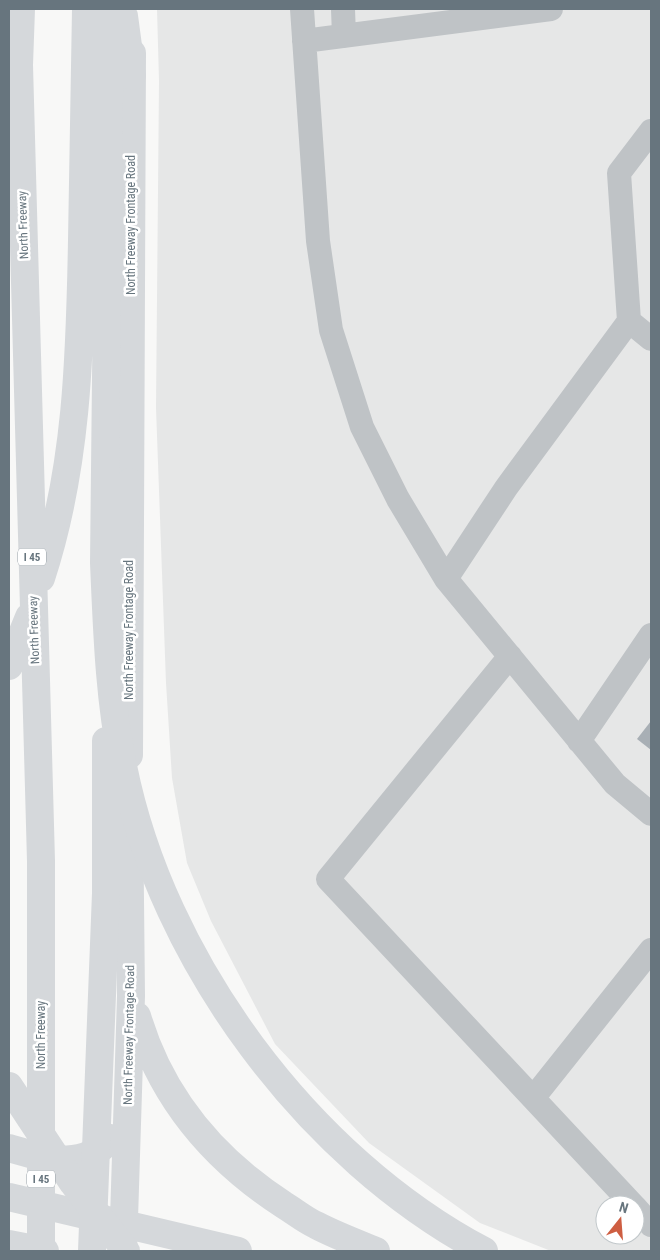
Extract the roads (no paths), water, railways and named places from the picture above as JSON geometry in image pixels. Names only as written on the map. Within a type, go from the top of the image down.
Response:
[{"type":"main road","name":"North Freeway","points":[[21,9],[19,65],[40,861],[41,1251]]},
{"type":"main road","points":[[9,666],[21,638],[44,569],[62,502],[73,432],[80,310],[86,9]]},
{"type":"main road","points":[[110,9],[104,563],[107,633],[115,718],[123,767],[137,820],[156,875],[188,945],[217,998],[265,1064],[325,1132],[382,1185],[449,1233],[484,1251]]},
{"type":"main road","points":[[123,9],[132,76]]},
{"type":"main road","name":"North Freeway Frontage Road","points":[[124,1242],[129,1103],[130,996],[131,9]]},
{"type":"main road","points":[[92,1251],[106,893],[106,670],[130,482]]},
{"type":"main road","points":[[130,996],[156,1069],[195,1128],[215,1150],[264,1192],[315,1225],[376,1251]]},
{"type":"main road","points":[[9,1086],[73,1183],[124,1242]]},
{"type":"main road","points":[[9,1148],[48,1159],[68,1161],[86,1157],[106,1144],[120,1126],[129,1103]]},
{"type":"main road","points":[[9,1196],[124,1242],[233,1251]]},
{"type":"main road","points":[[9,1244],[45,1251]]},
{"type":"lane","points":[[302,9],[318,241],[331,330],[362,427],[403,508],[446,579],[615,784],[651,814]]},
{"type":"lane","points":[[343,9],[344,36]]},
{"type":"lane","points":[[304,41],[551,9]]},
{"type":"lane","points":[[446,579],[506,488],[629,321],[618,172],[651,131]]},
{"type":"lane","points":[[629,321],[651,339]]},
{"type":"lane","points":[[579,740],[651,635]]},
{"type":"lane","points":[[510,656],[328,879],[624,1195]]},
{"type":"lane","points":[[534,1097],[651,950]]}]
